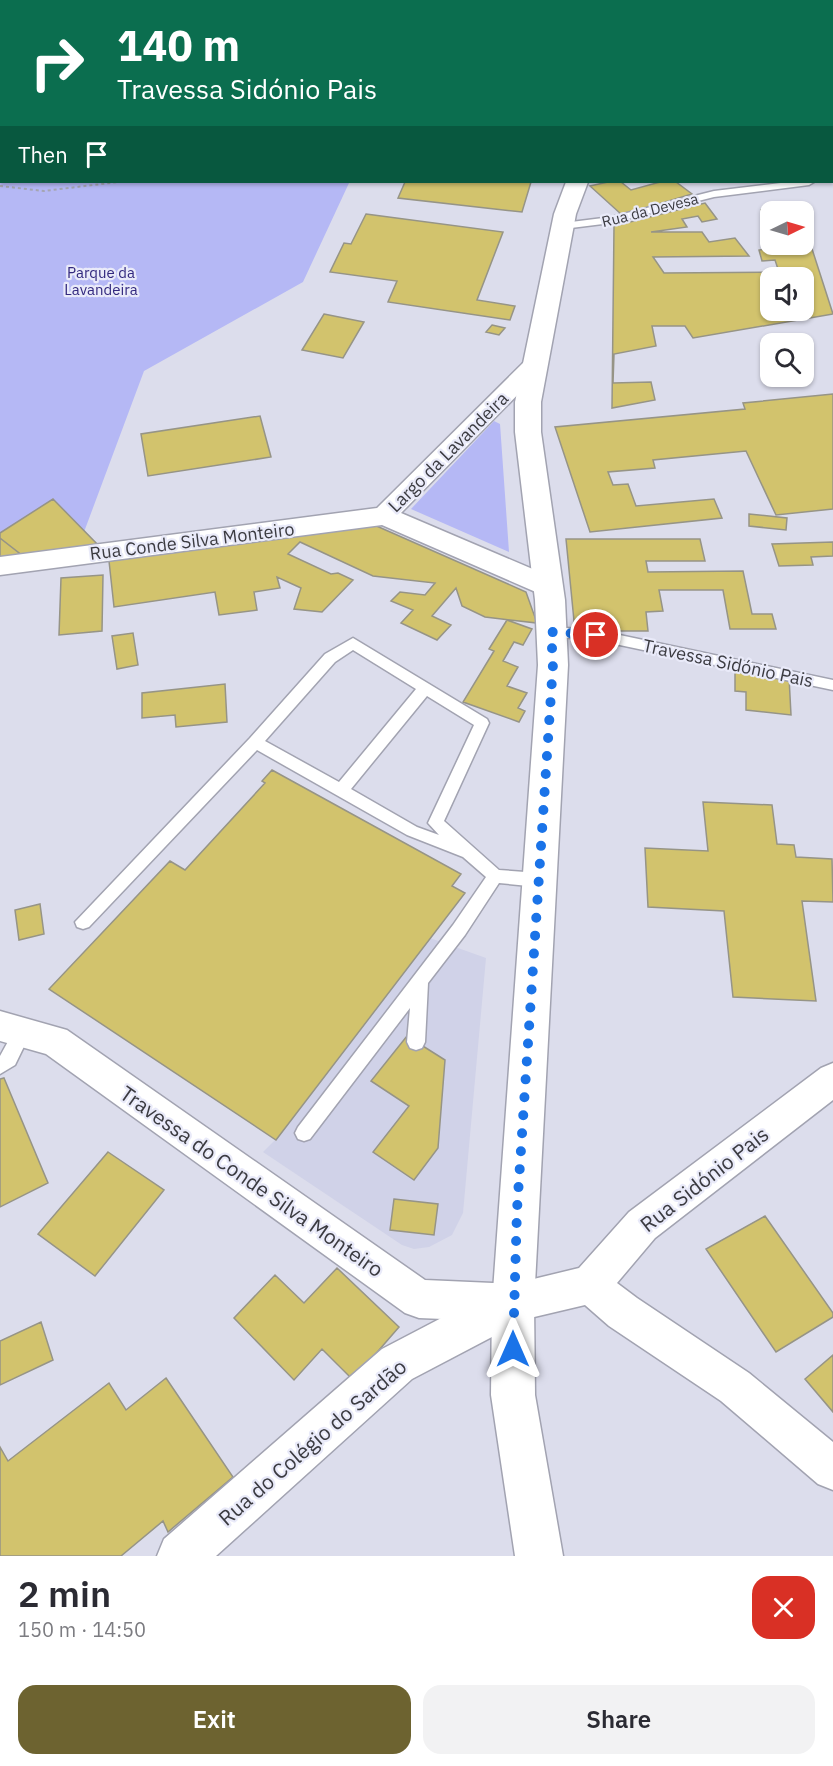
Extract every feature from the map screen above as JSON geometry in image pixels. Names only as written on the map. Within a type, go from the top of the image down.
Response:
[{"type":"main road","name":"Largo da Lavandeira","points":[[539,1556],[513,1395],[513,1303],[553,664],[547,586],[528,432],[528,402],[563,226],[577,183]]},
{"type":"main road","name":"Rua do Colégio do Sardão","points":[[181,1556],[396,1364],[513,1303]]},
{"type":"street","name":"Largo da Lavandeira","points":[[535,364],[384,516],[547,586]]},
{"type":"street","name":"Rua Conde Silva Monteiro","points":[[0,566],[384,516]]},
{"type":"street","name":"Travessa do Conde Silva Monteiro","points":[[11,1029],[55,1041],[419,1299],[513,1303]]},
{"type":"street","name":"Rua Sidónio Pais","points":[[590,1285],[642,1226],[833,1079]]},
{"type":"street","points":[[513,1303],[590,1285],[623,1312],[735,1387],[833,1469]]},
{"type":"lane","name":"Rua da Devesa","points":[[563,226],[611,220],[714,194],[801,183]]},
{"type":"lane","name":"Travessa Sidónio Pais","points":[[551,632],[596,635],[833,685]]},
{"type":"lane","points":[[83,922],[255,742],[330,658],[353,644],[482,723],[436,823],[495,876],[538,880]]},
{"type":"lane","points":[[340,790],[425,688]]},
{"type":"lane","points":[[255,742],[412,831],[470,854]]},
{"type":"lane","points":[[304,1133],[459,930],[495,876]]},
{"type":"lane","points":[[416,1042],[420,981]]},
{"type":"lane","points":[[0,1066],[9,1059],[11,1029]]},
{"type":"path","points":[[0,186],[14,190],[60,191],[112,183]]},
{"type":"shaded area","points":[[430,938],[486,958],[463,1213],[452,1235],[429,1247],[414,1249],[402,1245],[263,1152],[276,1139]]},
{"type":"green space","name":"Parque da Lavandeira","points":[[0,183],[349,183],[303,282],[144,371],[84,532],[0,543]]},
{"type":"green space","points":[[494,421],[500,424],[509,552],[411,509]]},
{"type":"building","points":[[405,183],[531,183],[522,212],[398,198]]},
{"type":"building","points":[[622,183],[631,190],[656,183],[677,183],[692,194],[622,215],[590,186]]},
{"type":"building","points":[[705,203],[717,219],[702,222],[698,216],[682,219],[687,227],[651,232],[702,232],[709,242],[735,238],[749,256],[653,257],[664,273],[760,272],[760,321],[792,321],[693,338],[685,326],[652,326],[656,346],[614,354],[613,383],[651,382],[655,400],[612,408],[614,226]]},
{"type":"building","points":[[366,214],[503,232],[477,300],[515,306],[510,320],[388,302],[397,281],[330,272],[344,243],[351,244]]},
{"type":"building","points":[[760,255],[814,255],[833,314],[814,317],[814,267],[777,267],[775,260],[762,261]]},
{"type":"building","points":[[324,314],[364,322],[343,358],[302,350]]},
{"type":"building","points":[[492,325],[505,328],[499,335],[486,332]]},
{"type":"building","points":[[833,394],[833,509],[776,515],[746,451],[653,460],[655,468],[608,472],[613,485],[628,484],[636,506],[714,499],[722,518],[590,532],[555,427],[745,409],[743,403]]},
{"type":"building","points":[[260,416],[271,457],[148,476],[141,434]]},
{"type":"building","points":[[53,499],[100,547],[23,556],[0,538],[0,533]]},
{"type":"building","points":[[749,514],[787,518],[786,530],[749,526]]},
{"type":"building","points":[[372,524],[526,592],[537,623],[485,617],[462,606],[456,588],[432,616],[451,625],[437,640],[401,623],[413,610],[391,601],[400,592],[425,595],[435,583],[373,576],[300,542],[288,554],[331,574],[338,573],[353,580],[322,612],[294,609],[301,588],[277,577],[280,588],[254,592],[257,610],[219,615],[215,592],[114,607],[109,561]]},
{"type":"building","points":[[0,538],[23,556],[0,559]]},
{"type":"building","points":[[566,539],[700,539],[705,561],[646,561],[648,572],[743,571],[752,614],[772,614],[776,629],[730,629],[723,590],[659,590],[663,611],[646,612],[648,631],[575,631]]},
{"type":"building","points":[[833,542],[833,556],[811,557],[813,565],[779,566],[772,544]]},
{"type":"building","points":[[103,575],[102,631],[59,635],[61,578]]},
{"type":"building","points":[[507,620],[532,629],[523,645],[514,642],[503,661],[518,667],[507,686],[527,693],[518,708],[525,711],[519,722],[463,702],[494,651],[489,649]]},
{"type":"building","points":[[133,633],[138,665],[117,669],[112,636]]},
{"type":"building","points":[[735,672],[789,677],[791,715],[746,710],[746,692],[735,691]]},
{"type":"building","points":[[225,684],[227,722],[176,727],[175,715],[142,718],[142,693]]},
{"type":"building","points":[[272,770],[461,874],[452,886],[465,893],[276,1140],[49,989],[170,861],[185,870],[265,783],[262,781]]},
{"type":"building","points":[[703,802],[772,805],[777,844],[794,845],[796,857],[832,859],[833,902],[802,901],[816,1001],[733,997],[724,911],[648,907],[645,848],[708,851]]},
{"type":"building","points":[[40,904],[44,934],[19,940],[15,910]]},
{"type":"building","points":[[407,1036],[445,1060],[438,1148],[414,1180],[373,1152],[409,1106],[371,1081]]},
{"type":"building","points":[[4,1078],[48,1183],[0,1207],[0,1079]]},
{"type":"building","points":[[108,1152],[164,1190],[95,1276],[38,1234]]},
{"type":"building","points":[[394,1199],[438,1204],[434,1235],[390,1230]]},
{"type":"building","points":[[765,1216],[833,1313],[833,1317],[776,1352],[706,1249]]},
{"type":"building","points":[[337,1268],[399,1327],[353,1380],[322,1349],[294,1380],[234,1318],[275,1275],[304,1303]]},
{"type":"building","points":[[41,1322],[53,1360],[0,1385],[0,1341]]},
{"type":"building","points":[[833,1355],[833,1412],[805,1379]]},
{"type":"building","points":[[166,1378],[233,1477],[168,1532],[163,1521],[121,1556],[0,1556],[0,1447],[8,1461],[109,1383],[126,1410]]},
{"type":"route","points":[[513,1349],[517,1210],[553,664],[551,632],[596,635]]}]
